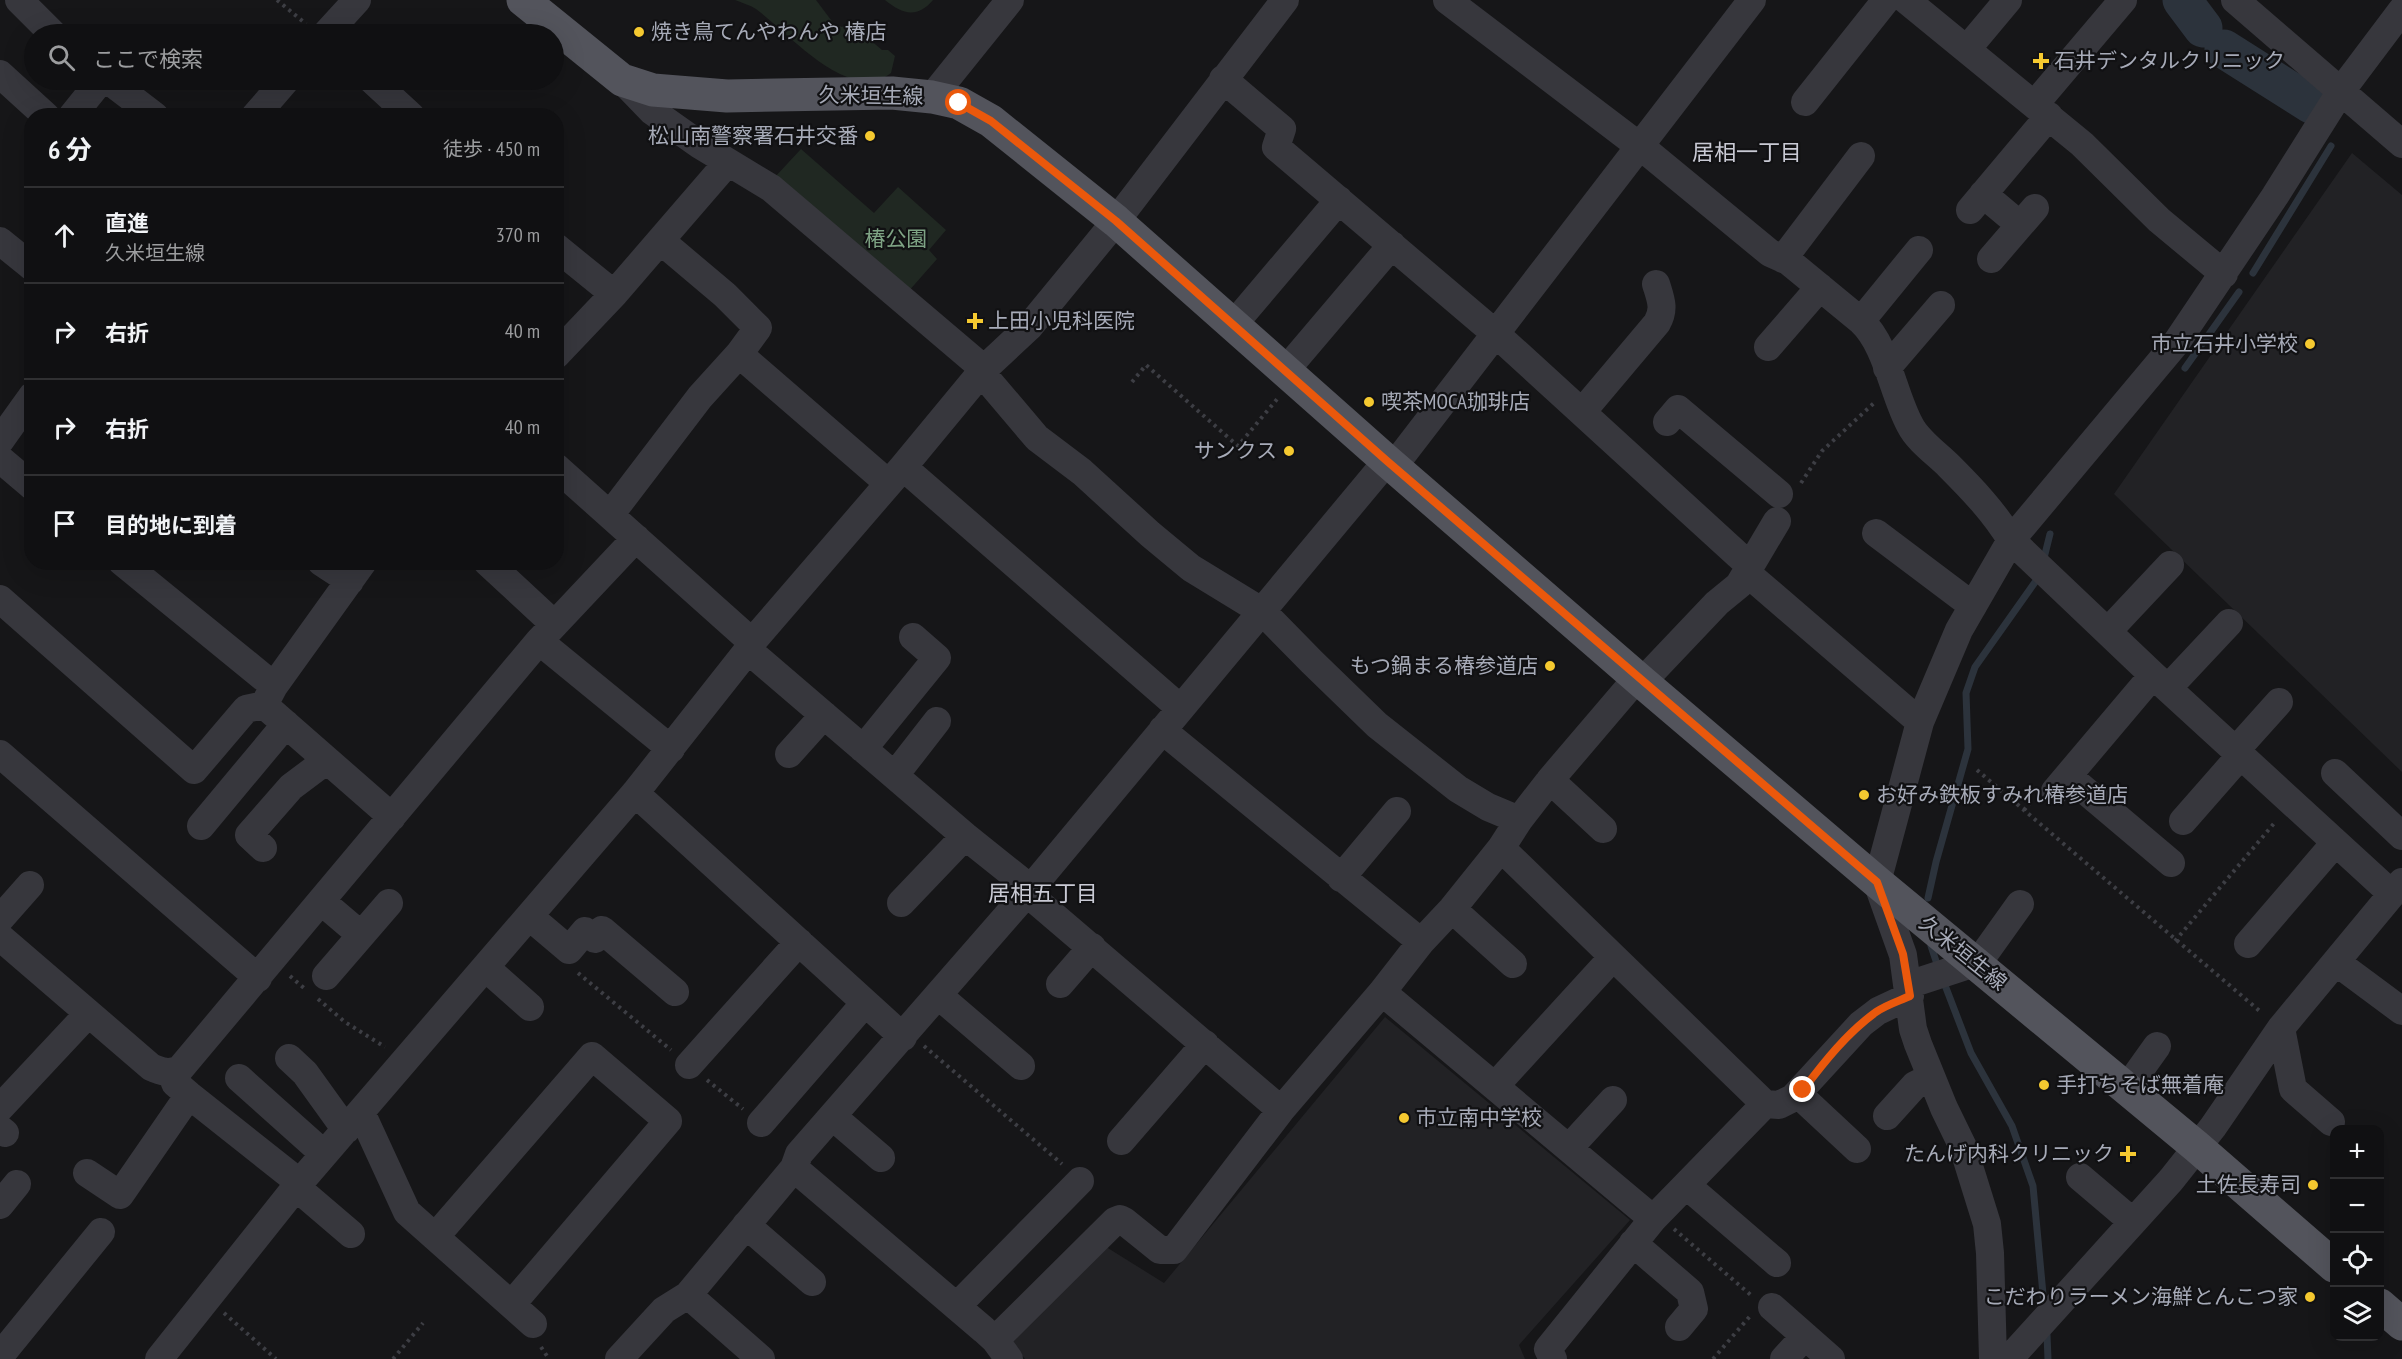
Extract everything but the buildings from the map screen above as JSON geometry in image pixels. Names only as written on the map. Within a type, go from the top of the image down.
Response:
[{"type":"main road","name":"久米垣生線","points":[[523,0],[553,24]]},
{"type":"main road","name":"久米垣生線","points":[[564,33],[622,80],[653,90],[727,96],[892,93],[932,97],[959,103],[991,121],[1116,221],[1390,464],[1877,882],[1953,971],[2127,1088],[2330,1263]]},
{"type":"main road","points":[[2384,1309],[2402,1324]]},
{"type":"street","points":[[19,0],[43,24]]},
{"type":"street","points":[[932,97],[1010,0]]},
{"type":"street","points":[[159,1359],[324,1154],[635,793],[750,646],[982,371],[1029,327],[1116,221],[1285,0]]},
{"type":"street","points":[[1447,0],[1536,65],[1770,254],[1783,259],[1861,321],[1870,332],[1911,427],[1997,516],[2011,540],[2335,843],[2397,888],[2281,1028],[2197,1147],[2133,1222],[2009,1359]]},
{"type":"street","points":[[635,1354],[664,1310],[688,1295],[795,1168],[799,1154],[939,996],[1180,708],[1390,464],[1496,334],[1752,0]]},
{"type":"street","points":[[1804,102],[1886,0]]},
{"type":"street","points":[[1906,0],[2082,144],[2159,220],[2224,274]]},
{"type":"street","points":[[1967,49],[2008,0]]},
{"type":"street","points":[[1991,259],[2027,216],[1977,202],[2123,0]]},
{"type":"street","points":[[326,24],[348,3]]},
{"type":"street","points":[[2247,4],[2402,144]]},
{"type":"street","points":[[1993,1359],[1987,1224],[1964,1147],[1931,1077],[1913,1029],[1903,954],[1877,882],[1920,722],[1959,630],[2011,540],[2176,343],[2276,196],[2341,90],[2402,10]]},
{"type":"street","points":[[0,74],[37,108]]},
{"type":"street","points":[[1223,79],[1282,129],[1276,147],[1496,334],[1745,565],[1920,722]]},
{"type":"street","points":[[622,80],[652,111],[700,145],[771,188],[982,371],[1037,438],[1082,472],[1191,568],[1263,612],[1377,725],[1458,789],[1488,807],[1519,820]]},
{"type":"street","points":[[78,108],[93,90]]},
{"type":"street","points":[[121,90],[145,108]]},
{"type":"street","points":[[262,108],[277,90]]},
{"type":"street","points":[[383,90],[402,108]]},
{"type":"street","points":[[1783,259],[1861,156]]},
{"type":"street","points":[[564,347],[614,294],[728,162]]},
{"type":"street","points":[[1233,325],[1339,200]]},
{"type":"street","points":[[0,241],[24,260]]},
{"type":"street","points":[[610,515],[686,414],[739,354],[758,328],[725,295],[661,241]]},
{"type":"street","points":[[1290,375],[1392,245]]},
{"type":"street","points":[[1861,321],[1919,250]]},
{"type":"street","points":[[564,253],[614,294]]},
{"type":"street","points":[[1582,412],[1657,323],[1663,306],[1656,284]]},
{"type":"street","points":[[1768,347],[1820,287]]},
{"type":"street","points":[[1892,380],[1941,305]]},
{"type":"street","points":[[739,354],[896,475],[1180,708]]},
{"type":"street","points":[[795,1168],[957,1306],[1002,1349],[1115,1221],[1120,1219],[1124,1221],[1160,1250],[1174,1250],[1281,1110],[1501,848],[1550,780],[1640,680],[1717,603],[1739,585],[1745,565],[1786,495],[1678,409],[1667,422]]},
{"type":"street","points":[[0,441],[24,413]]},
{"type":"street","points":[[0,459],[24,479]]},
{"type":"street","points":[[564,474],[636,538],[824,715],[1281,1110]]},
{"type":"street","points":[[1876,533],[1973,606]]},
{"type":"street","points":[[0,937],[151,1066],[172,1073],[187,1063],[547,633],[636,538]]},
{"type":"street","points":[[2108,631],[2170,565]]},
{"type":"street","points":[[131,570],[269,695],[286,724],[392,817]]},
{"type":"street","points":[[494,570],[547,633],[671,749]]},
{"type":"street","points":[[0,598],[194,770],[246,709],[269,695],[356,572]]},
{"type":"street","points":[[2171,863],[2061,783],[2160,681],[2229,623]]},
{"type":"street","points":[[863,749],[937,658],[913,637]]},
{"type":"street","points":[[2183,821],[2279,702]]},
{"type":"street","points":[[789,754],[824,715]]},
{"type":"street","points":[[894,775],[937,721]]},
{"type":"street","points":[[201,826],[286,724]]},
{"type":"street","points":[[1162,730],[1421,942]]},
{"type":"street","points":[[0,754],[264,969]]},
{"type":"street","points":[[263,848],[249,835],[291,787],[327,760]]},
{"type":"street","points":[[2335,773],[2402,836]]},
{"type":"street","points":[[1550,780],[1603,829]]},
{"type":"street","points":[[635,793],[865,1003],[905,1035]]},
{"type":"street","points":[[1341,878],[1397,811]]},
{"type":"street","points":[[901,903],[965,836]]},
{"type":"street","points":[[2248,944],[2335,843]]},
{"type":"street","points":[[1501,848],[1765,1104],[1779,1105],[1798,1094],[1825,1061],[1861,1024],[1878,1011],[1909,990],[1953,971],[1985,953],[2020,904]]},
{"type":"street","points":[[0,919],[30,885]]},
{"type":"street","points":[[321,902],[361,936]]},
{"type":"street","points":[[317,989],[389,903]]},
{"type":"street","points":[[1452,909],[1513,964]]},
{"type":"street","points":[[530,917],[569,950],[585,931],[595,939],[602,930],[675,992]]},
{"type":"street","points":[[689,1065],[799,942]]},
{"type":"street","points":[[1060,984],[1092,947]]},
{"type":"street","points":[[1495,1086],[1613,957]]},
{"type":"street","points":[[2336,962],[2402,1011]]},
{"type":"street","points":[[486,968],[530,1007]]},
{"type":"street","points":[[1382,992],[1569,1149],[1655,1217]]},
{"type":"street","points":[[939,996],[1021,1066]]},
{"type":"street","points":[[761,1123],[865,1003]]},
{"type":"street","points":[[2,1124],[88,1014]]},
{"type":"street","points":[[2281,1028],[2294,1089],[2331,1122]]},
{"type":"street","points":[[1121,1141],[1204,1044]]},
{"type":"street","points":[[2127,1088],[2157,1046]]},
{"type":"street","points":[[435,1237],[592,1056],[668,1121],[512,1304]]},
{"type":"street","points":[[289,1058],[353,1121],[407,1212],[533,1324]]},
{"type":"street","points":[[172,1073],[175,1083],[298,1185],[351,1234]]},
{"type":"street","points":[[1887,1116],[1915,1085],[1931,1077]]},
{"type":"street","points":[[239,1078],[324,1154]]},
{"type":"street","points":[[1798,1094],[1857,1149]]},
{"type":"street","points":[[87,1173],[120,1196],[189,1095]]},
{"type":"street","points":[[1569,1149],[1613,1100]]},
{"type":"street","points":[[1553,1359],[1548,1349],[1633,1243],[1655,1217],[1765,1104]]},
{"type":"street","points":[[832,1116],[881,1158]]},
{"type":"street","points":[[2080,1177],[2133,1222]]},
{"type":"street","points":[[957,1306],[1080,1181]]},
{"type":"street","points":[[1686,1185],[1777,1263]]},
{"type":"street","points":[[746,1225],[812,1282]]},
{"type":"street","points":[[0,1356],[101,1232]]},
{"type":"street","points":[[1633,1243],[1690,1292],[1694,1309],[1678,1327]]},
{"type":"street","points":[[688,1295],[761,1359]]},
{"type":"street","points":[[1762,1307],[1805,1336],[1831,1359]]},
{"type":"street","points":[[1784,1359],[1805,1336]]},
{"type":"path","points":[[277,0],[309,24]]},
{"type":"path","points":[[1132,382],[1146,365],[1238,446],[1290,375]]},
{"type":"path","points":[[1786,495],[1822,451],[1872,405],[1892,380]]},
{"type":"path","points":[[1977,770],[2175,941],[2281,1028]]},
{"type":"path","points":[[2175,941],[2292,802]]},
{"type":"path","points":[[264,969],[317,989],[345,1022],[385,1047],[404,1063]]},
{"type":"path","points":[[574,970],[761,1123]]},
{"type":"path","points":[[905,1035],[1051,1154],[1080,1181]]},
{"type":"path","points":[[1655,1217],[1762,1307],[1713,1359]]},
{"type":"path","points":[[208,1298],[276,1359]]},
{"type":"path","points":[[393,1359],[423,1323]]},
{"type":"shaded area","name":"市立石井小学校","points":[[2352,153],[2402,195],[2402,772],[2114,494]]},
{"type":"shaded area","name":"市立南中学校","points":[[1385,1017],[1630,1220],[1519,1345],[1525,1359],[1025,1359],[1009,1337],[1103,1245],[1164,1283]]},
{"type":"green space","points":[[735,0],[816,0],[834,24],[842,27],[850,23],[882,50],[888,50],[895,56],[891,73],[874,80],[857,80],[839,73],[820,62],[756,9]]},
{"type":"green space","points":[[885,0],[933,0],[921,10],[909,12],[897,9]]},
{"type":"green space","name":"椿公園","points":[[801,149],[874,213],[898,187],[946,230],[929,250],[937,259],[907,293],[775,177]]},
{"type":"waterway","points":[[2182,0],[2203,28]]},
{"type":"waterway","points":[[2224,49],[2311,104]]},
{"type":"waterway","points":[[2253,273],[2331,146]]},
{"type":"waterway","points":[[2185,368],[2239,292]]},
{"type":"waterway","points":[[2044,558],[2050,534]]},
{"type":"waterway","points":[[1928,898],[1968,749],[1966,693],[1975,667],[2038,578]]},
{"type":"waterway","points":[[1931,946],[1939,970]]},
{"type":"waterway","points":[[1943,980],[1971,1053],[2012,1126],[2033,1186],[2044,1305]]},
{"type":"waterway","points":[[2047,1335],[2048,1359]]},
{"type":"place","name":"焼き鳥てんやわんや 椿店","points":[[639,32]]},
{"type":"place","name":"石井デンタルクリニック","points":[[2041,61]]},
{"type":"place","name":"松山南警察署石井交番","points":[[870,136]]},
{"type":"place","name":"上田小児科医院","points":[[975,321]]},
{"type":"place","name":"市立石井小学校","points":[[2310,344]]},
{"type":"place","name":"喫茶MOCA珈琲店","points":[[1369,402]]},
{"type":"place","name":"サンクス","points":[[1289,451]]},
{"type":"place","name":"もつ鍋まる椿参道店","points":[[1550,666]]},
{"type":"place","name":"お好み鉄板すみれ椿参道店","points":[[1864,795]]},
{"type":"place","name":"手打ちそば無着庵","points":[[2044,1085]]},
{"type":"place","name":"市立南中学校","points":[[1404,1118]]},
{"type":"place","name":"たんげ内科クリニック","points":[[2128,1154]]},
{"type":"place","name":"土佐長寿司","points":[[2313,1185]]},
{"type":"place","name":"こだわりラーメン海鮮とんこつ家","points":[[2310,1297]]},
{"type":"district","name":"居相一丁目","points":[[1747,152]]},
{"type":"district","name":"居相五丁目","points":[[1043,893]]},
{"type":"route","points":[[959,103],[991,121],[1116,221],[1387,461],[1877,882],[1903,954],[1910,996],[1878,1011],[1861,1024],[1825,1061],[1803,1090]]}]
